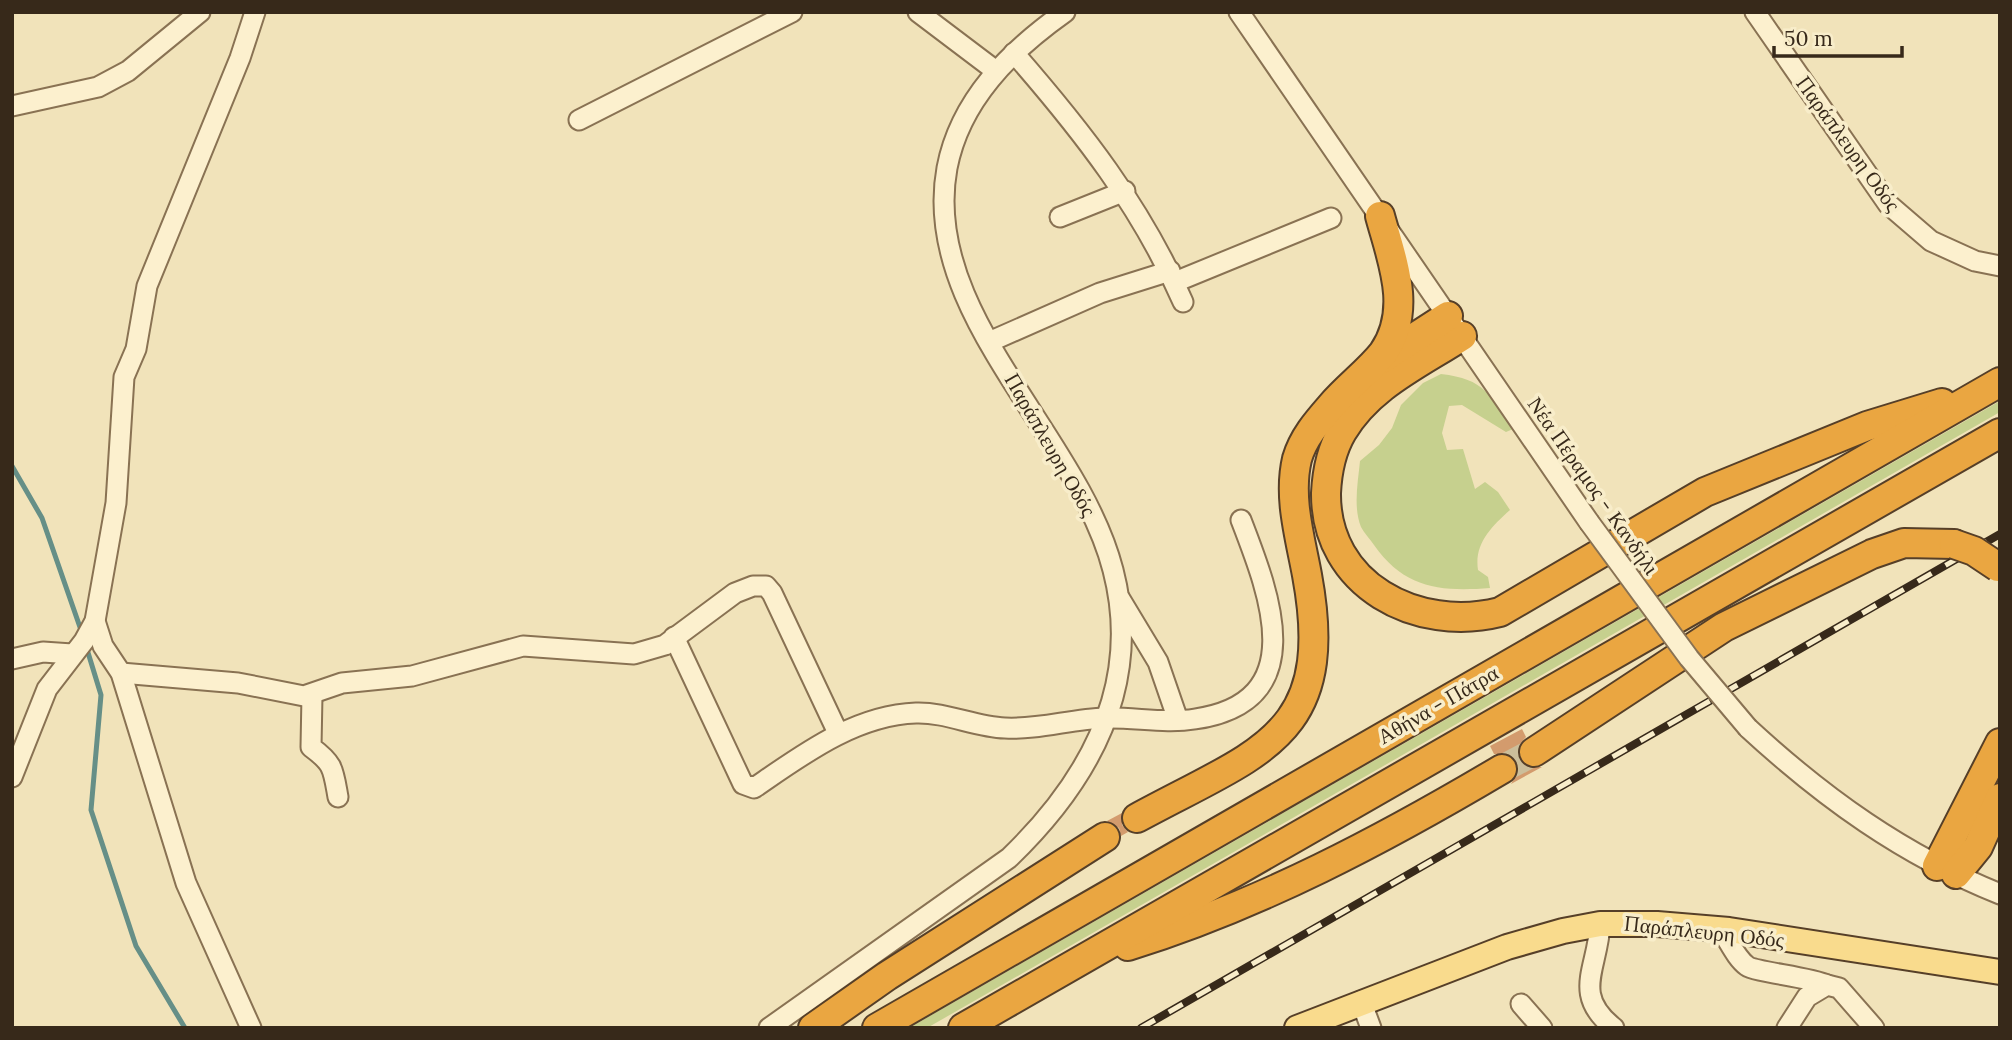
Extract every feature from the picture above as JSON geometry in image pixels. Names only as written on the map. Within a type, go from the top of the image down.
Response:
[{"type":"highway","points":[[1137,818],[1249,757],[1284,728],[1300,707],[1312,670],[1315,636],[1294,507],[1298,459],[1303,444],[1319,419],[1370,366],[1391,339],[1398,318],[1399,296],[1380,216]]},
{"type":"highway","points":[[1370,366],[1455,326]]},
{"type":"highway","points":[[1455,326],[1383,386],[1352,416],[1334,452],[1326,486],[1329,526],[1346,563],[1374,593],[1390,603],[1427,614],[1472,617],[1500,612],[1705,492],[1867,426],[1989,388]]},
{"type":"highway","name":"Αθήνα - Πάτρα","points":[[877,1028],[1989,388]]},
{"type":"highway","name":"Αθήνα - Πάτρα","points":[[963,1028],[2000,433]]},
{"type":"highway","points":[[1534,752],[1724,627],[1847,566],[1904,543],[1924,541],[1954,544],[1974,551],[1999,568]]},
{"type":"highway","points":[[1947,870],[2000,743]]},
{"type":"highway","points":[[1078,962],[1167,934],[1348,856],[1404,828],[1502,769]]},
{"type":"highway","points":[[1947,870],[1978,847],[2000,798]]},
{"type":"highway","points":[[2000,811],[2000,829]]},
{"type":"highway","points":[[814,1028],[976,917],[1105,837]]},
{"type":"main road","name":"Παράπλευρη Οδός","points":[[1297,1028],[1527,941],[1600,924],[1657,924],[1721,930],[2000,972]]},
{"type":"street","points":[[12,106],[98,87],[128,71],[200,12]]},
{"type":"street","points":[[12,777],[47,689],[88,635],[94,621],[116,503],[124,377],[136,349],[147,286],[240,58],[254,12]]},
{"type":"street","points":[[579,120],[792,12]]},
{"type":"street","points":[[918,12],[996,71]]},
{"type":"street","name":"Παράπλευρη Οδός","points":[[769,1028],[1009,858],[1072,788],[1107,718],[1119,661],[1118,596],[1104,545],[1079,488],[989,342],[953,265],[943,198],[951,152],[970,107],[996,71],[1014,53],[1065,12]]},
{"type":"street","name":"Παράπλευρη Οδός","points":[[1755,12],[1888,204],[1931,241],[1975,261],[2000,266]]},
{"type":"street","name":"Νέα Πέραμος - Κανδήλι","points":[[1245,17],[1589,522],[1689,658],[1748,728],[1846,811],[1947,870],[2000,894]]},
{"type":"street","points":[[1014,53],[1075,123],[1125,191],[1184,302]]},
{"type":"street","points":[[1060,217],[1125,191]]},
{"type":"street","points":[[989,342],[1100,293],[1172,276],[1331,218]]},
{"type":"street","points":[[674,636],[743,784],[754,788],[838,733],[885,718],[915,713],[1002,728],[1107,718],[1196,719],[1226,711],[1263,686],[1271,671],[1273,650],[1261,570],[1241,520]]},
{"type":"street","points":[[121,673],[218,680],[295,695],[312,695],[342,683],[412,676],[523,646],[634,654],[665,645],[735,593],[753,586],[766,586],[772,593],[838,733]]},
{"type":"street","points":[[1118,596],[1158,662],[1178,720]]},
{"type":"street","points":[[94,621],[103,646],[121,673],[187,883],[251,1028]]},
{"type":"street","points":[[12,659],[43,652],[72,654]]},
{"type":"street","points":[[312,695],[311,747],[332,765],[338,797]]},
{"type":"street","points":[[1600,924],[1599,950],[1588,985],[1588,997],[1597,1015],[1614,1028]]},
{"type":"street","points":[[1721,930],[1741,960],[1754,970],[1798,975],[1839,988],[1874,1028]]},
{"type":"street","points":[[1787,1028],[1807,997],[1827,985]]},
{"type":"street","points":[[1361,1002],[1371,1028]]},
{"type":"street","points":[[1521,1004],[1542,1028]]},
{"type":"green space","points":[[1441,374],[1468,380],[1485,391],[1513,429],[1506,432],[1462,405],[1449,406],[1442,433],[1447,450],[1463,449],[1475,489],[1485,482],[1498,492],[1510,510],[1490,530],[1481,544],[1478,570],[1488,577],[1490,588],[1455,589],[1411,579],[1386,559],[1361,527],[1357,511],[1360,461],[1379,445],[1392,428],[1401,405],[1423,383]]},
{"type":"green space","points":[[2000,401],[2000,412],[927,1028],[909,1028]]},
{"type":"building","points":[[1522,729],[1526,737],[1519,745],[1520,761],[1527,767],[1542,767],[1511,784],[1519,770],[1517,761],[1510,754],[1494,754],[1490,746]]},
{"type":"building","points":[[1122,813],[1122,825],[1128,832],[1121,836],[1119,828],[1107,821]]},
{"type":"waterway","points":[[12,466],[42,518],[82,633]]},
{"type":"waterway","points":[[86,646],[101,695],[91,810],[136,946],[185,1028]]},
{"type":"tunnel","points":[[1502,769],[1534,752]]},
{"type":"railway","points":[[1141,1028],[2000,534]]}]
